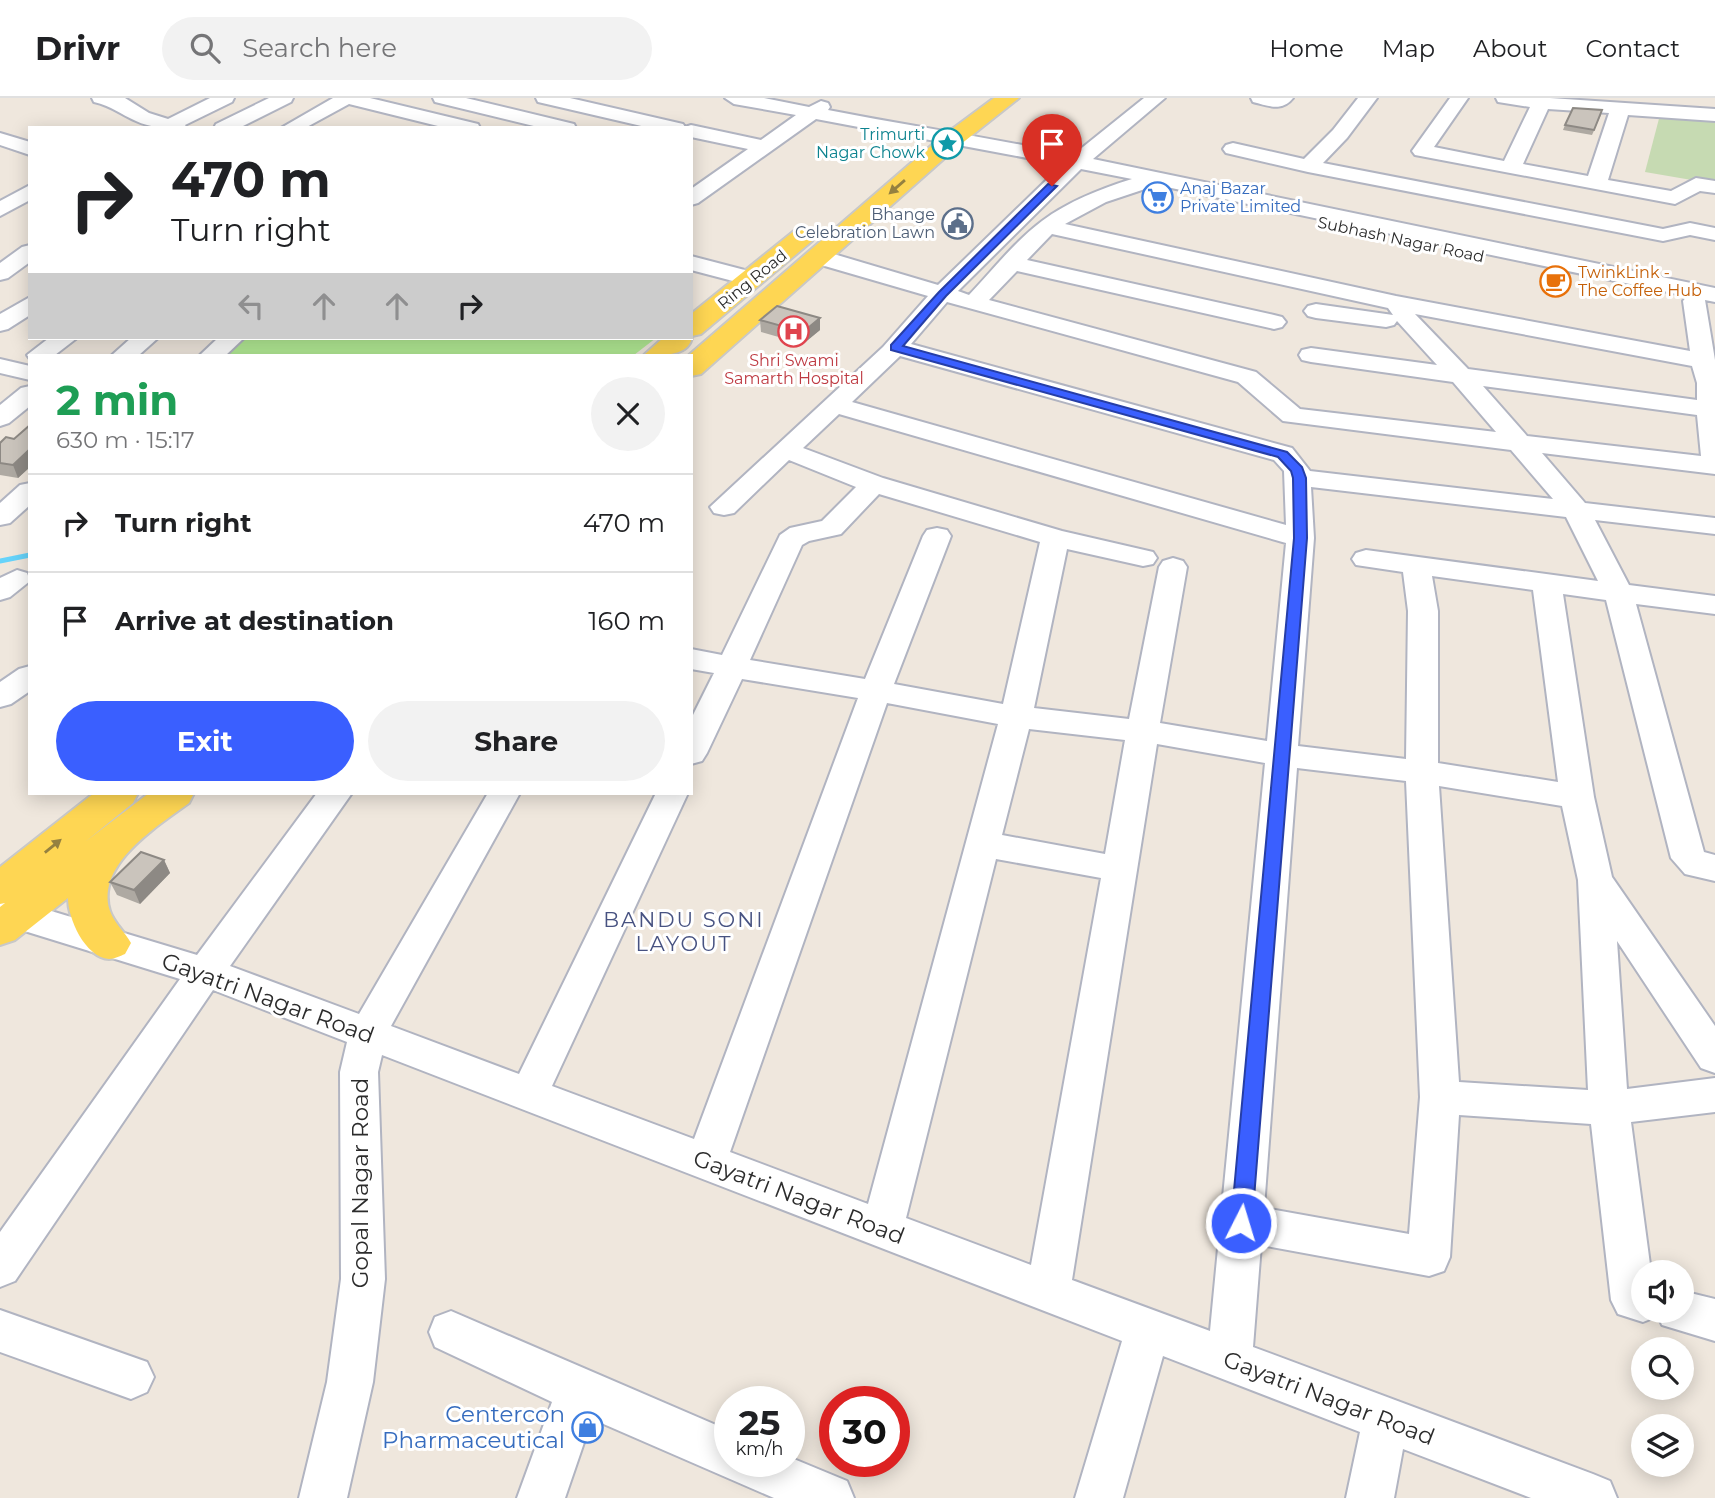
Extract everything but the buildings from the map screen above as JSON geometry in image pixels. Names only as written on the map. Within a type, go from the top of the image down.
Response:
[{"type":"main road","points":[[693,366],[819,257],[964,125],[1008,98]]},
{"type":"main road","points":[[848,199],[924,134],[964,125],[990,144]]},
{"type":"main road","name":"Ring Road","points":[[693,326],[816,226]]},
{"type":"main road","points":[[659,354],[677,340]]},
{"type":"main road","points":[[4,912],[117,795]]},
{"type":"main road","points":[[4,912],[109,846],[173,795]]},
{"type":"main road","points":[[109,846],[86,902],[92,925],[110,943]]},
{"type":"street","points":[[101,98],[118,102],[148,118],[171,126]]},
{"type":"street","points":[[148,118],[170,107],[176,98]]},
{"type":"street","points":[[176,126],[225,98]]},
{"type":"street","points":[[227,126],[284,98]]},
{"type":"street","points":[[295,126],[347,98],[463,126]]},
{"type":"street","points":[[443,98],[559,126]]},
{"type":"street","points":[[545,98],[597,110],[631,123],[658,126]]},
{"type":"street","name":"Subhash Nagar Road","points":[[734,98],[924,134],[964,125],[1074,166],[1708,300]]},
{"type":"street","points":[[693,198],[833,98]]},
{"type":"street","points":[[959,299],[1074,166],[1156,98]]},
{"type":"street","points":[[1260,98],[1279,102],[1284,98]]},
{"type":"street","points":[[1308,166],[1340,134],[1368,98]]},
{"type":"street","points":[[1366,227],[1459,98]]},
{"type":"street","points":[[1505,98],[1715,116]]},
{"type":"street","points":[[1511,168],[1541,103]]},
{"type":"street","points":[[1596,184],[1620,109]]},
{"type":"street","points":[[570,126],[597,110]]},
{"type":"street","points":[[318,113],[342,119]]},
{"type":"street","points":[[693,131],[764,147]]},
{"type":"street","points":[[990,144],[1074,166]]},
{"type":"street","points":[[0,156],[16,145]]},
{"type":"street","points":[[1233,149],[1663,235],[1690,229],[1715,234]]},
{"type":"street","points":[[1422,151],[1675,198],[1696,184],[1715,187]]},
{"type":"street","points":[[724,507],[895,347],[1010,264],[1047,227],[1075,207],[1109,192],[1146,181]]},
{"type":"street","points":[[0,210],[28,192]]},
{"type":"street","points":[[1047,227],[1403,313],[1709,376]]},
{"type":"street","points":[[0,273],[28,253]]},
{"type":"street","points":[[819,257],[959,299],[1247,377],[1292,416],[1715,464],[1709,409],[1708,300]]},
{"type":"street","points":[[693,264],[752,279]]},
{"type":"street","points":[[1010,264],[1274,322]]},
{"type":"street","points":[[0,324],[28,305]]},
{"type":"street","points":[[1316,312],[1403,313],[1575,508],[1619,593],[1688,858],[1697,864],[1715,868]]},
{"type":"street","points":[[41,354],[62,340]]},
{"type":"street","points":[[125,354],[143,340]]},
{"type":"street","points":[[213,354],[230,340]]},
{"type":"street","points":[[895,347],[1283,454],[1297,470],[1300,478],[1300,538],[1228,1360]]},
{"type":"street","points":[[1311,355],[1709,409]]},
{"type":"street","points":[[0,418],[28,395]]},
{"type":"street","points":[[834,405],[1300,538]]},
{"type":"street","points":[[786,450],[874,484],[1055,538],[1158,562],[1143,731],[1048,1291]]},
{"type":"street","points":[[1300,478],[1715,526]]},
{"type":"street","points":[[693,749],[790,541],[800,534],[831,528],[874,484]]},
{"type":"street","points":[[0,517],[28,493]]},
{"type":"street","points":[[706,1161],[876,691],[937,536]]},
{"type":"street","points":[[882,1228],[1016,716],[1055,538]]},
{"type":"street","points":[[1366,559],[1715,605]]},
{"type":"street","points":[[1241,1223],[1429,1257],[1440,1097],[1422,772],[1423,611],[1416,565]]},
{"type":"street","points":[[1547,583],[1577,797],[1595,880],[1609,1108],[1631,1284]]},
{"type":"street","points":[[693,660],[1016,716],[1143,731],[1281,755],[1422,772],[1577,797]]},
{"type":"street","points":[[0,697],[19,675]]},
{"type":"street","points":[[0,1267],[205,972],[334,795]]},
{"type":"street","name":"Gopal Nagar Road","points":[[323,1498],[350,1382],[363,1279],[359,1072],[368,1033],[503,795]]},
{"type":"street","points":[[529,1094],[671,795]]},
{"type":"street","points":[[983,844],[1119,869]]},
{"type":"street","points":[[1595,880],[1715,1057]]},
{"type":"street","name":"Gayatri Nagar Road","points":[[4,912],[205,972],[1592,1498]]},
{"type":"street","points":[[1440,1097],[1609,1108],[1715,1095]]},
{"type":"street","points":[[1694,1315],[1715,1320]]},
{"type":"street","points":[[1099,1498],[1148,1329]]},
{"type":"street","points":[[0,1331],[131,1377]]},
{"type":"street","points":[[451,1332],[579,1391],[714,1448]]},
{"type":"street","points":[[541,1498],[579,1391]]},
{"type":"street","points":[[1370,1498],[1386,1419]]},
{"type":"street","points":[[781,1477],[830,1498]]},
{"type":"green space","points":[[1661,111],[1715,115],[1715,184],[1645,172]]},
{"type":"green space","points":[[241,340],[653,340],[635,354],[223,354]]},
{"type":"waterway","points":[[0,561],[28,555]]},
{"type":"place","name":"Trimurti Nagar Chowk","points":[[948,143]]},
{"type":"place","name":"Anaj Bazar Private Limited","points":[[1157,197]]},
{"type":"place","name":"Bhange Celebration Lawn","points":[[958,223]]},
{"type":"place","name":"TwinkLink - The Coffee Hub","points":[[1555,281]]},
{"type":"place","name":"Shri Swami Samarth Hospital","points":[[794,331]]},
{"type":"place","name":"Centercon Pharmaceutical","points":[[588,1427]]},
{"type":"district","name":"BANDU SONI LAYOUT","points":[[684,932]]},
{"type":"route","points":[[1052,186],[943,294],[895,347],[1283,454],[1291,461],[1300,478],[1300,538],[1241,1223]]}]
